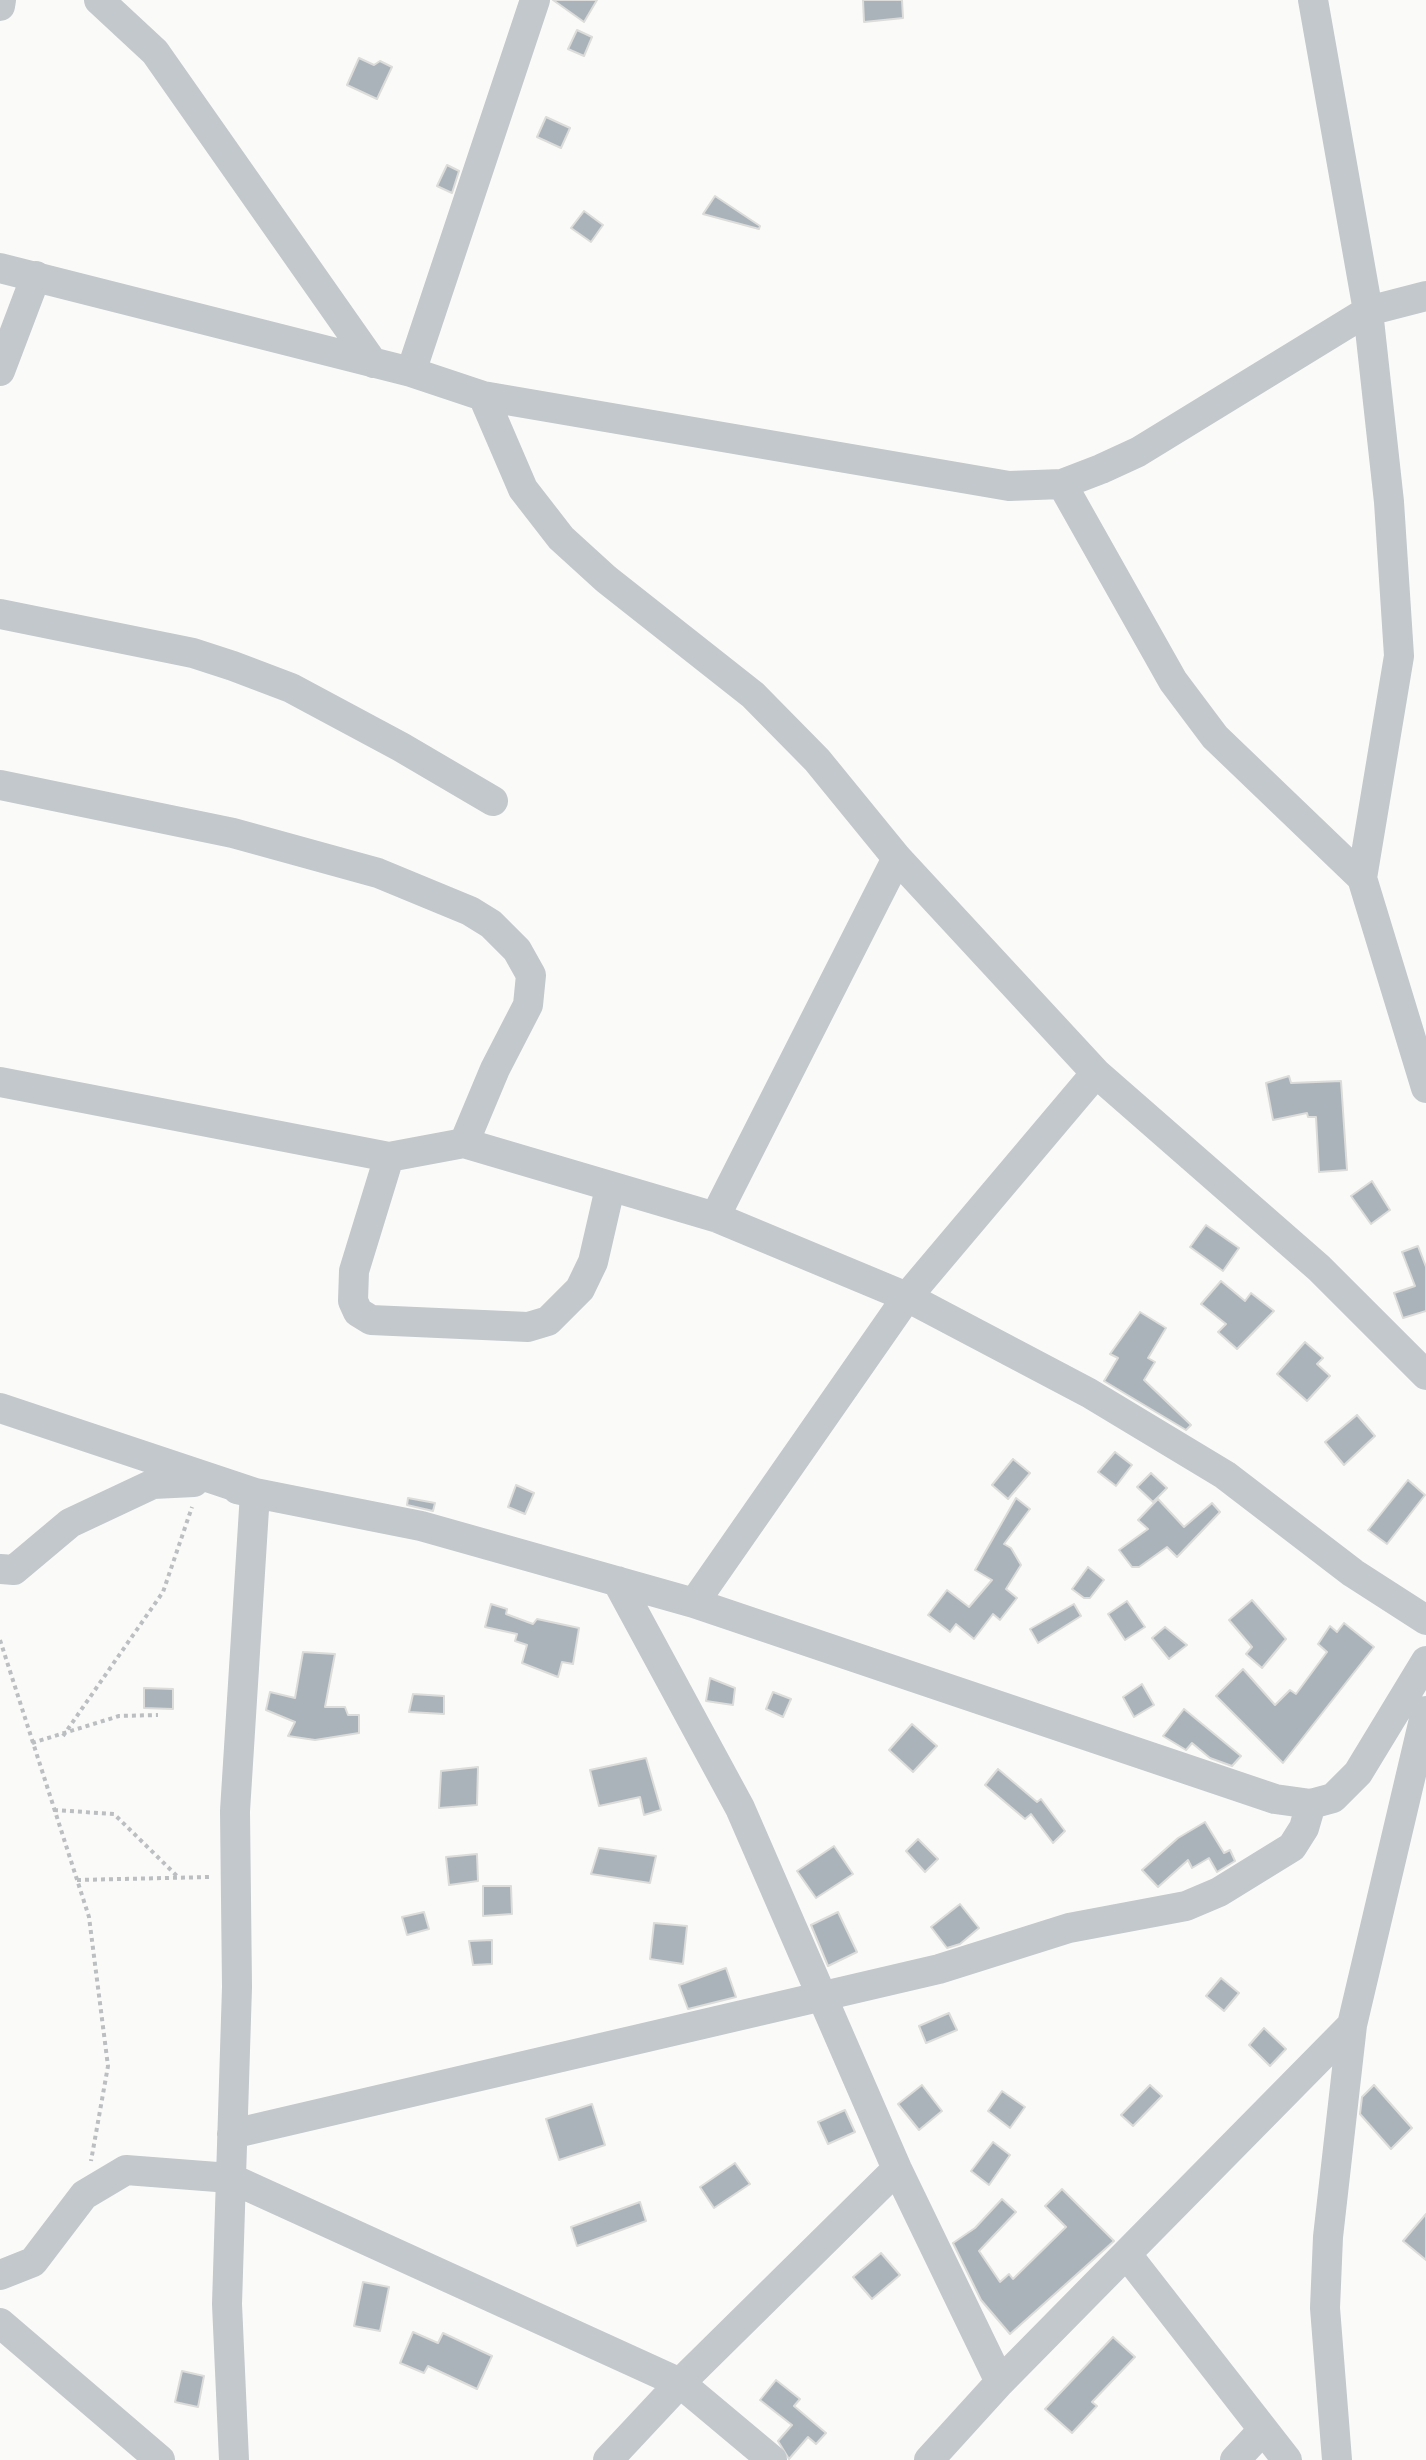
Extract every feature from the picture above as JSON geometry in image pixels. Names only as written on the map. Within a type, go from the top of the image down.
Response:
[{"type":"street","points":[[0,6],[1,0]]},
{"type":"street","points":[[99,0],[155,52],[373,363]]},
{"type":"street","points":[[411,372],[535,0]]},
{"type":"street","points":[[1313,0],[1341,144],[1368,311],[1389,502],[1413,657],[1362,878]]},
{"type":"street","points":[[0,268],[411,372],[483,396],[1009,486],[1062,484],[1138,452],[1368,311],[1426,296]]},
{"type":"street","points":[[0,371],[36,276]]},
{"type":"street","points":[[483,396],[523,489],[561,538],[606,579],[753,695],[817,760],[897,858],[1096,1073],[1319,1268],[1426,1375]]},
{"type":"street","points":[[1062,484],[1173,681],[1215,737],[1362,878],[1426,1088]]},
{"type":"street","points":[[0,614],[193,653],[233,666],[291,688],[493,801]]},
{"type":"street","points":[[0,785],[233,833],[378,873],[470,911],[491,924],[517,950],[531,975],[528,1005],[495,1069],[464,1143]]},
{"type":"street","points":[[715,1217],[897,858]]},
{"type":"street","points":[[694,1603],[907,1297],[1096,1073]]},
{"type":"street","points":[[0,1082],[389,1157],[464,1143],[715,1217],[816,1256],[907,1297],[1089,1393],[1225,1475],[1353,1573],[1426,1620]]},
{"type":"street","points":[[389,1157],[354,1271],[352,1289],[358,1312],[371,1320],[528,1327],[548,1321],[580,1289],[593,1262],[610,1188]]},
{"type":"street","points":[[0,1408],[255,1493]]},
{"type":"street","points":[[0,1569],[14,1570],[70,1523],[153,1484],[198,1482],[421,1526],[694,1603],[1236,1788],[1275,1799],[1311,1804],[1333,1798],[1358,1773],[1426,1661]]},
{"type":"street","points":[[234,2460],[227,2304],[237,1987],[235,1811],[255,1493]]},
{"type":"street","points":[[617,1581],[740,1808],[897,2169],[1000,2382]]},
{"type":"street","points":[[1337,2460],[1325,2308],[1327,2251],[1352,2025],[1426,1711]]},
{"type":"street","points":[[232,2134],[939,1969],[1069,1928],[1186,1906],[1219,1892],[1292,1847],[1304,1828],[1311,1804]]},
{"type":"street","points":[[929,2460],[1000,2382],[1128,2256],[1352,2025]]},
{"type":"street","points":[[608,2460],[680,2383],[897,2169]]},
{"type":"street","points":[[0,2275],[33,2262],[84,2195],[126,2170],[230,2178],[680,2383],[772,2460]]},
{"type":"street","points":[[1128,2256],[1287,2460]]},
{"type":"street","points":[[0,2323],[160,2460]]},
{"type":"street","points":[[1235,2460],[1262,2431]]},
{"type":"path","points":[[63,1736],[163,1592],[198,1482]]},
{"type":"path","points":[[0,1640],[89,1917],[108,2066],[84,2195]]},
{"type":"path","points":[[32,1743],[63,1736],[119,1716],[158,1715]]},
{"type":"path","points":[[54,1810],[114,1814],[179,1878]]},
{"type":"path","points":[[77,1880],[236,1877]]},
{"type":"building","points":[[553,0],[597,0],[584,22]]},
{"type":"building","points":[[863,0],[902,0],[903,18],[864,22]]},
{"type":"building","points":[[577,30],[592,37],[584,56],[568,49]]},
{"type":"building","points":[[359,58],[374,65],[380,61],[392,67],[377,99],[347,85]]},
{"type":"building","points":[[546,117],[570,128],[561,148],[537,137]]},
{"type":"building","points":[[447,165],[459,171],[452,193],[437,186]]},
{"type":"building","points":[[715,196],[760,226],[759,229],[703,214]]},
{"type":"building","points":[[584,211],[603,225],[591,242],[571,228]]},
{"type":"building","points":[[1289,1076],[1291,1083],[1341,1081],[1347,1170],[1319,1172],[1316,1117],[1308,1117],[1307,1113],[1273,1120],[1266,1083]]},
{"type":"building","points":[[1372,1181],[1390,1210],[1371,1224],[1351,1196]]},
{"type":"building","points":[[1206,1225],[1239,1248],[1223,1271],[1190,1247]]},
{"type":"building","points":[[1418,1246],[1426,1267],[1426,1311],[1403,1318],[1394,1293],[1415,1286],[1402,1252]]},
{"type":"building","points":[[1221,1281],[1245,1301],[1251,1293],[1274,1311],[1237,1349],[1218,1332],[1226,1324],[1201,1304]]},
{"type":"building","points":[[1140,1312],[1166,1328],[1148,1358],[1155,1362],[1144,1380],[1191,1425],[1186,1430],[1104,1381],[1118,1358],[1110,1354]]},
{"type":"building","points":[[1305,1342],[1323,1358],[1317,1364],[1330,1376],[1307,1401],[1277,1374]]},
{"type":"building","points":[[1357,1415],[1375,1436],[1344,1465],[1325,1442]]},
{"type":"building","points":[[1115,1452],[1132,1465],[1116,1486],[1098,1472]]},
{"type":"building","points":[[1013,1459],[1030,1473],[1008,1499],[992,1485]]},
{"type":"building","points":[[1151,1473],[1167,1488],[1153,1502],[1137,1487]]},
{"type":"building","points":[[1408,1480],[1425,1495],[1387,1544],[1368,1530]]},
{"type":"building","points":[[516,1485],[534,1493],[525,1514],[508,1507]]},
{"type":"building","points":[[408,1498],[435,1503],[433,1511],[407,1505]]},
{"type":"building","points":[[1016,1498],[1030,1509],[1004,1544],[1011,1548],[1021,1565],[1006,1589],[1017,1598],[1000,1620],[993,1614],[974,1639],[956,1624],[950,1632],[928,1615],[947,1590],[969,1607],[992,1580],[975,1570]]},
{"type":"building","points":[[1158,1499],[1184,1527],[1212,1503],[1220,1512],[1177,1557],[1167,1547],[1139,1567],[1132,1567],[1119,1550],[1148,1529],[1138,1520]]},
{"type":"building","points":[[1088,1567],[1104,1580],[1090,1598],[1084,1598],[1072,1589]]},
{"type":"building","points":[[1252,1600],[1286,1639],[1262,1668],[1246,1654],[1252,1647],[1229,1620]]},
{"type":"building","points":[[1127,1601],[1145,1627],[1125,1640],[1108,1614]]},
{"type":"building","points":[[491,1604],[507,1609],[506,1614],[533,1624],[537,1619],[579,1628],[573,1664],[562,1662],[558,1677],[522,1663],[527,1645],[515,1641],[517,1634],[485,1627]]},
{"type":"building","points":[[1074,1604],[1081,1616],[1038,1643],[1030,1629]]},
{"type":"building","points":[[1344,1623],[1374,1647],[1283,1763],[1216,1696],[1243,1669],[1275,1705],[1290,1690],[1296,1694],[1327,1652],[1318,1644],[1330,1626],[1337,1632]]},
{"type":"building","points":[[1165,1627],[1187,1645],[1169,1659],[1152,1638]]},
{"type":"building","points":[[303,1652],[335,1654],[325,1707],[345,1707],[348,1715],[359,1715],[359,1733],[315,1740],[288,1736],[295,1722],[266,1710],[270,1692],[295,1698]]},
{"type":"building","points":[[710,1678],[735,1688],[733,1705],[706,1701]]},
{"type":"building","points":[[1142,1684],[1154,1705],[1134,1717],[1123,1697]]},
{"type":"building","points":[[144,1688],[173,1689],[173,1709],[144,1708]]},
{"type":"building","points":[[773,1692],[791,1699],[783,1717],[766,1709]]},
{"type":"building","points":[[413,1694],[444,1696],[444,1714],[409,1712]]},
{"type":"building","points":[[1184,1709],[1241,1756],[1232,1766],[1210,1758],[1192,1743],[1186,1750],[1163,1736]]},
{"type":"building","points":[[912,1724],[937,1746],[913,1772],[889,1750]]},
{"type":"building","points":[[646,1758],[661,1810],[644,1815],[640,1797],[599,1806],[590,1770]]},
{"type":"building","points":[[478,1767],[477,1805],[439,1808],[441,1771]]},
{"type":"building","points":[[998,1769],[1037,1802],[1041,1799],[1065,1831],[1053,1843],[1031,1814],[1025,1819],[985,1785]]},
{"type":"building","points":[[1205,1822],[1224,1853],[1230,1850],[1235,1861],[1217,1872],[1209,1858],[1192,1868],[1188,1860],[1158,1887],[1142,1870],[1178,1838]]},
{"type":"building","points":[[918,1839],[938,1859],[925,1872],[906,1851]]},
{"type":"building","points":[[834,1846],[853,1874],[816,1898],[797,1871]]},
{"type":"building","points":[[599,1848],[656,1856],[650,1883],[591,1874]]},
{"type":"building","points":[[477,1854],[478,1881],[449,1885],[446,1857]]},
{"type":"building","points":[[483,1886],[511,1886],[512,1914],[483,1916]]},
{"type":"building","points":[[960,1904],[979,1928],[960,1944],[947,1948],[931,1927]]},
{"type":"building","points":[[424,1912],[429,1929],[407,1935],[402,1917]]},
{"type":"building","points":[[838,1912],[857,1952],[828,1966],[811,1925]]},
{"type":"building","points":[[654,1923],[687,1926],[683,1964],[650,1959]]},
{"type":"building","points":[[492,1940],[492,1964],[473,1965],[469,1941]]},
{"type":"building","points":[[726,1968],[736,1997],[688,2009],[679,1985]]},
{"type":"building","points":[[1221,1978],[1239,1993],[1224,2011],[1206,1996]]},
{"type":"building","points":[[949,2013],[957,2030],[926,2043],[919,2026]]},
{"type":"building","points":[[1264,2028],[1286,2049],[1270,2066],[1249,2045]]},
{"type":"building","points":[[922,2085],[942,2111],[919,2130],[898,2104]]},
{"type":"building","points":[[1150,2085],[1162,2096],[1133,2126],[1121,2115]]},
{"type":"building","points":[[1374,2085],[1412,2128],[1391,2149],[1360,2114],[1362,2097]]},
{"type":"building","points":[[1002,2091],[1025,2107],[1010,2128],[988,2111]]},
{"type":"building","points":[[592,2104],[605,2145],[559,2160],[546,2119]]},
{"type":"building","points":[[845,2110],[855,2132],[828,2144],[818,2122]]},
{"type":"building","points":[[993,2142],[1010,2155],[989,2185],[971,2171]]},
{"type":"building","points":[[735,2163],[750,2184],[714,2208],[700,2187]]},
{"type":"building","points":[[1062,2189],[1114,2241],[1010,2334],[981,2300],[953,2243],[975,2228],[1002,2199],[1016,2212],[979,2251],[1000,2282],[1009,2274],[1013,2279],[1066,2227],[1045,2206]]},
{"type":"building","points":[[640,2202],[646,2221],[577,2246],[571,2227]]},
{"type":"building","points":[[1426,2214],[1426,2260],[1403,2241]]},
{"type":"building","points":[[881,2253],[900,2275],[872,2299],[853,2277]]},
{"type":"building","points":[[363,2282],[389,2287],[380,2331],[354,2326]]},
{"type":"building","points":[[413,2332],[438,2343],[443,2333],[492,2356],[477,2389],[428,2366],[424,2373],[400,2363]]},
{"type":"building","points":[[1113,2337],[1135,2357],[1092,2402],[1097,2406],[1072,2433],[1045,2409]]},
{"type":"building","points":[[182,2371],[204,2376],[198,2407],[175,2402]]},
{"type":"building","points":[[776,2380],[800,2399],[794,2406],[826,2433],[816,2444],[808,2437],[789,2459],[778,2441],[792,2425],[760,2400]]}]
